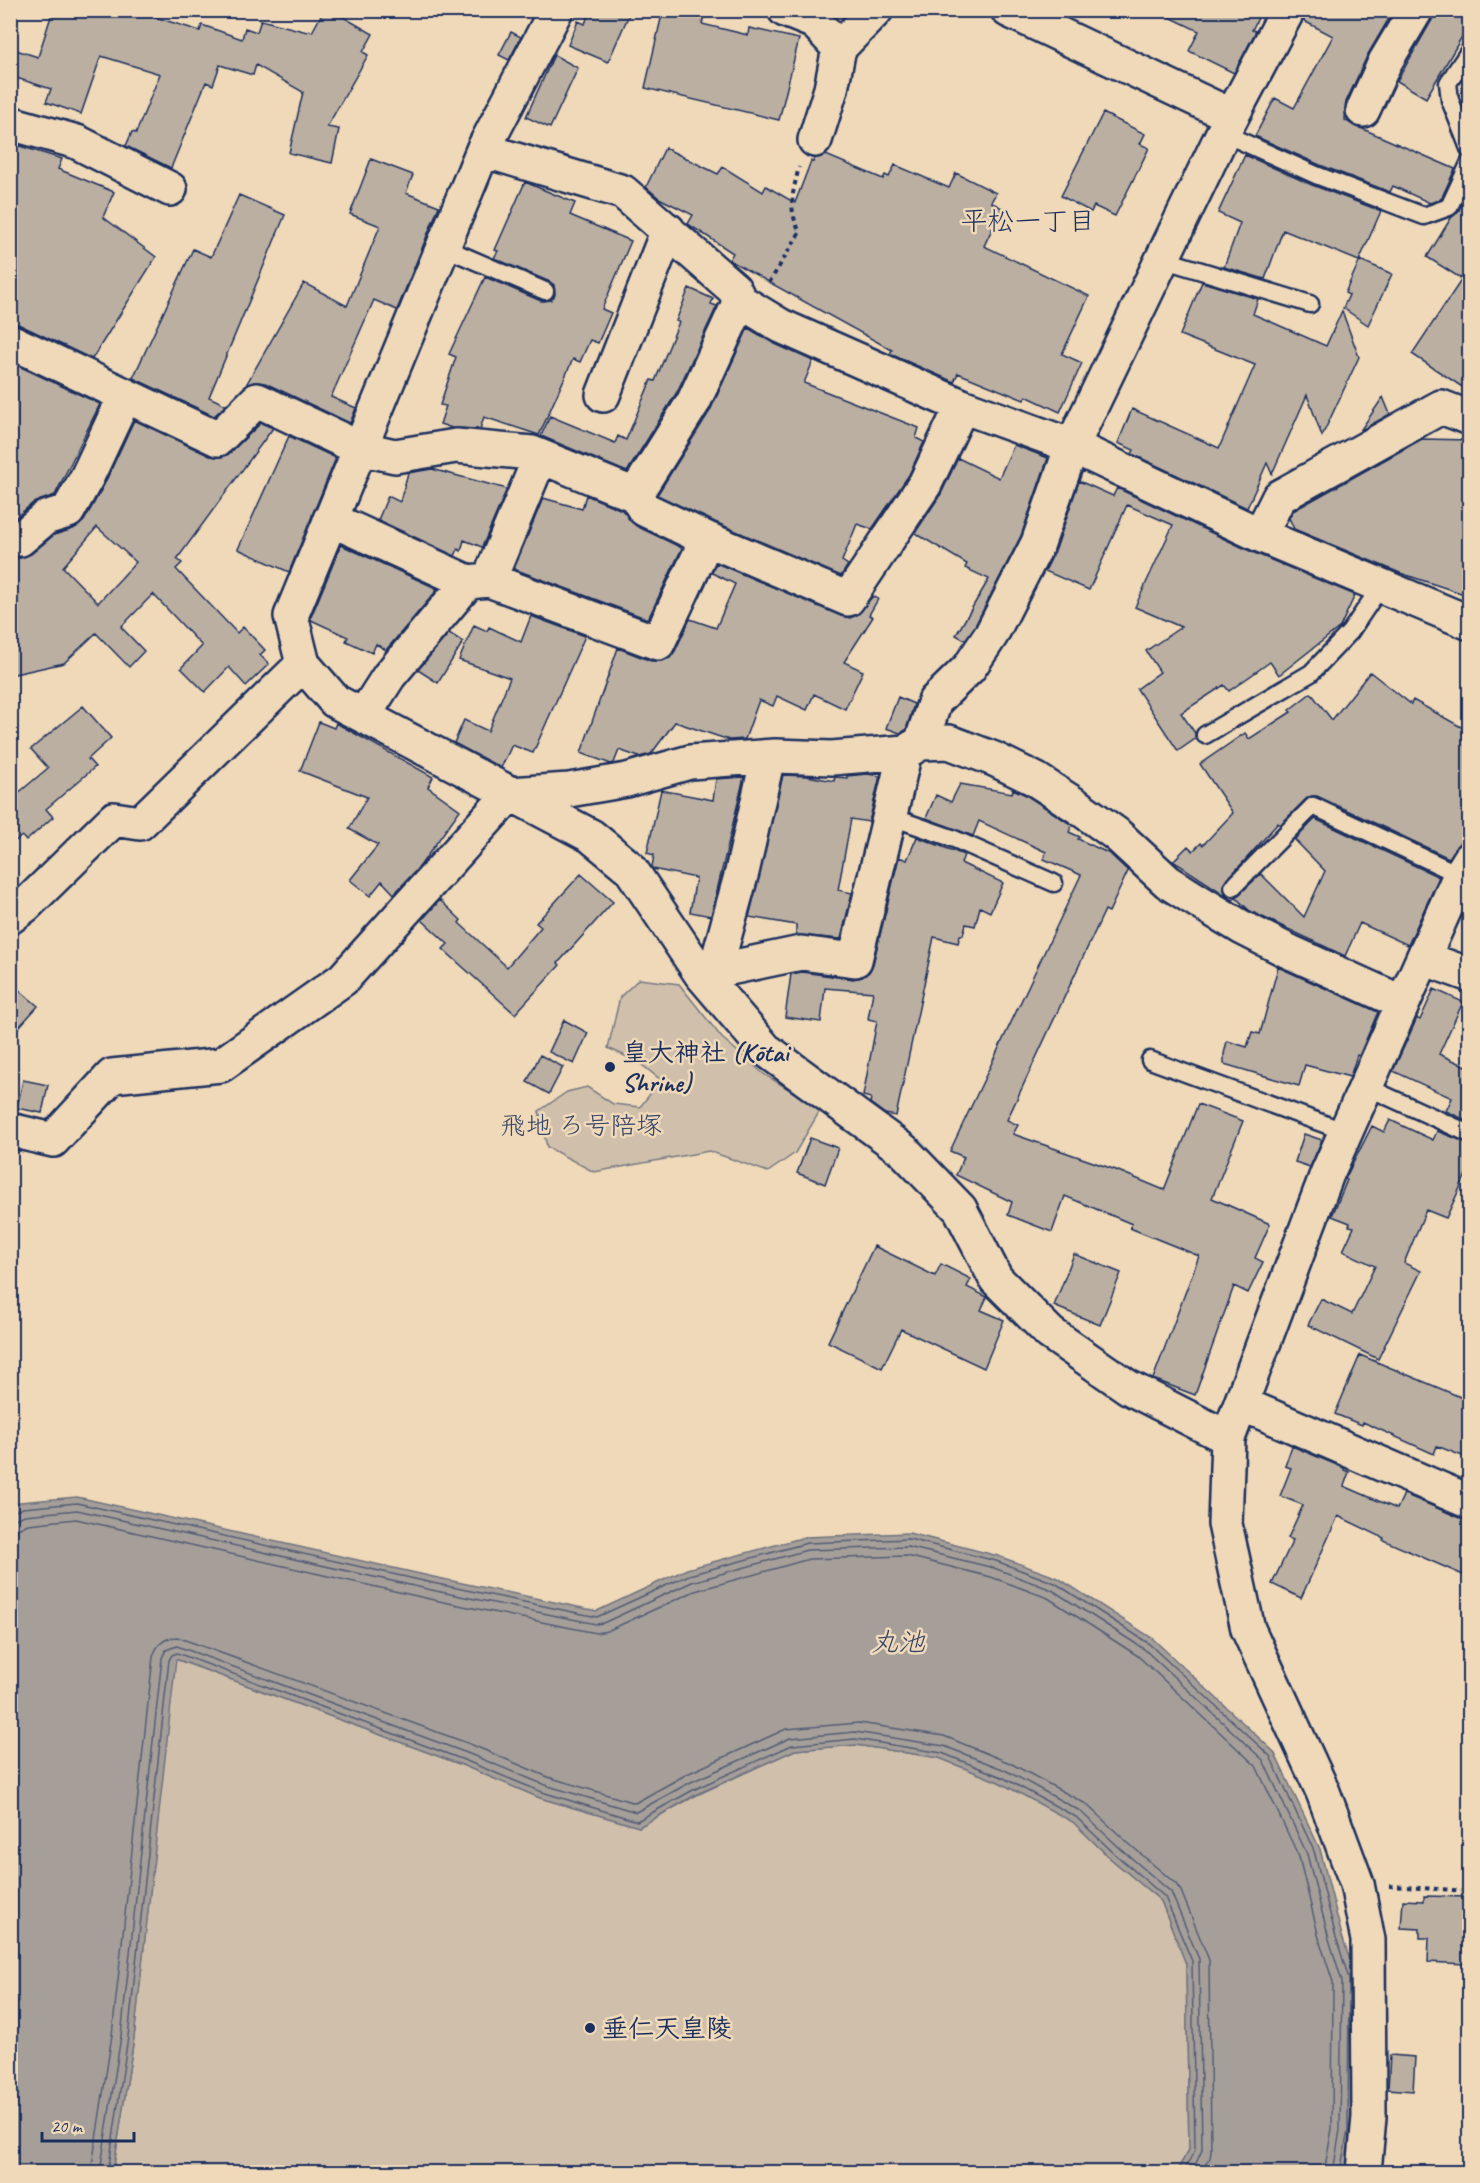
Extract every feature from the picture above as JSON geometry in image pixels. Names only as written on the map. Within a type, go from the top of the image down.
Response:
[{"type":"street","points":[[556,10],[483,150],[291,616],[303,664],[335,701],[591,836],[630,868],[765,1048],[903,1150],[960,1209],[996,1279],[1050,1333],[1128,1388],[1228,1438]]},
{"type":"street","points":[[785,10],[815,22],[839,48]]},
{"type":"street","points":[[815,140],[831,89],[839,48],[876,10]]},
{"type":"street","points":[[1008,10],[1227,125]]},
{"type":"street","points":[[708,973],[801,953],[855,960],[889,816],[913,747],[935,701],[969,668],[992,635],[1038,543],[1072,446],[1227,125],[1288,10]]},
{"type":"street","points":[[1363,110],[1385,62],[1416,10]]},
{"type":"street","points":[[10,123],[77,142],[170,189]]},
{"type":"street","points":[[483,150],[623,192],[734,289],[747,305],[781,326],[962,406],[1072,446],[1260,535],[1470,623]]},
{"type":"street","points":[[603,395],[668,230]]},
{"type":"street","points":[[635,495],[694,401],[747,305]]},
{"type":"street","points":[[10,341],[218,439],[257,400],[359,447],[394,456],[456,447],[532,453],[635,495],[644,509],[848,599],[925,484],[962,406]]},
{"type":"street","points":[[10,539],[20,539],[45,518],[68,511],[87,477],[125,396]]},
{"type":"street","points":[[1260,535],[1279,496],[1441,407],[1470,418]]},
{"type":"street","points":[[364,716],[389,676],[479,581],[540,457]]},
{"type":"street","points":[[330,519],[479,581],[658,643],[707,538]]},
{"type":"street","points":[[16,903],[114,819],[140,823],[303,664]]},
{"type":"street","points":[[10,1130],[53,1140],[112,1076],[221,1065],[343,979],[510,794],[569,790],[627,780],[690,762],[768,757],[832,758],[949,742],[994,759],[1035,779],[1116,834],[1168,882],[1241,927],[1403,1003]]},
{"type":"street","points":[[708,973],[742,872],[768,757]]},
{"type":"street","points":[[1364,2172],[1369,2117],[1368,1940],[1357,1884],[1323,1792],[1248,1629],[1225,1524],[1228,1438],[1327,1174],[1465,867]]},
{"type":"street","points":[[1423,958],[1470,975]]},
{"type":"street","points":[[1242,1404],[1470,1502]]},
{"type":"lane","points":[[1470,50],[1448,83],[1450,100],[1470,151]]},
{"type":"lane","points":[[1227,125],[1316,176],[1424,216],[1449,207],[1470,162]]},
{"type":"lane","points":[[443,247],[545,291]]},
{"type":"lane","points":[[1162,259],[1310,304]]},
{"type":"lane","points":[[1204,735],[1311,673],[1350,632],[1381,586]]},
{"type":"lane","points":[[1233,887],[1313,806],[1465,867]]},
{"type":"lane","points":[[889,816],[952,838],[1054,883]]},
{"type":"lane","points":[[1150,1060],[1346,1132]]},
{"type":"lane","points":[[1367,1087],[1470,1134]]},
{"type":"path","points":[[747,305],[800,232],[791,208],[793,192],[810,141],[815,140]]},
{"type":"path","points":[[1357,1884],[1470,1891]]},
{"type":"green space","name":"飛地 ろ号陪塚","points":[[639,979],[679,984],[722,1038],[765,1075],[821,1109],[795,1153],[768,1172],[709,1151],[594,1172],[547,1147],[539,1111],[567,1092],[587,1087],[613,1104],[640,1107],[661,1080],[638,1062],[608,1048],[620,997]]},
{"type":"green space","points":[[175,1659],[462,1765],[540,1798],[639,1827],[697,1795],[795,1750],[856,1745],[940,1758],[999,1782],[1073,1822],[1111,1859],[1161,1901],[1186,1963],[1189,2150],[1176,2172],[113,2172],[134,2038]]},
{"type":"water","name":"丸池","points":[[77,1497],[438,1578],[597,1611],[687,1569],[805,1537],[909,1533],[998,1556],[1058,1578],[1152,1638],[1274,1752],[1320,1849],[1342,1936],[1356,1979],[1354,2132],[1346,2172],[1176,2172],[1189,2150],[1186,1964],[1161,1901],[1111,1859],[1073,1822],[999,1782],[939,1758],[856,1745],[795,1750],[697,1794],[639,1827],[540,1798],[462,1765],[176,1659],[134,2038],[113,2172],[11,2172],[10,1508],[20,1502]]},
{"type":"building","points":[[53,10],[104,10],[122,17],[124,10],[132,10],[200,31],[202,25],[242,39],[245,28],[257,32],[261,20],[312,32],[324,10],[331,10],[373,34],[363,52],[368,55],[327,127],[339,129],[332,163],[289,153],[303,92],[256,65],[253,75],[220,65],[213,85],[206,82],[171,168],[126,146],[132,132],[136,133],[160,74],[101,56],[81,114],[46,102],[51,89],[10,76],[10,48],[38,57]]},
{"type":"building","points":[[590,10],[631,10],[608,62],[568,45],[578,21],[585,24]]},
{"type":"building","points":[[663,10],[679,10],[704,16],[702,24],[748,35],[749,28],[799,39],[779,120],[645,88]]},
{"type":"building","points":[[1155,10],[1262,10],[1252,30],[1256,31],[1234,73],[1189,51],[1199,31]]},
{"type":"building","points":[[1307,10],[1394,10],[1368,54],[1346,102],[1345,120],[1356,127],[1455,169],[1441,199],[1430,203],[1393,186],[1390,192],[1320,165],[1255,136],[1275,98],[1294,108],[1333,36],[1304,21]]},
{"type":"building","points":[[1435,10],[1470,10],[1470,23],[1426,98],[1397,81],[1432,20]]},
{"type":"building","points":[[511,32],[521,37],[509,60],[499,55]]},
{"type":"building","points":[[554,55],[578,68],[550,128],[526,117]]},
{"type":"building","points":[[1103,113],[1145,134],[1140,144],[1149,148],[1115,216],[1094,206],[1091,212],[1061,196]]},
{"type":"building","points":[[10,143],[62,159],[58,169],[114,192],[103,217],[156,257],[92,359],[18,324],[10,323]]},
{"type":"building","points":[[665,148],[718,174],[723,167],[763,192],[766,186],[795,203],[811,161],[826,155],[883,179],[885,175],[889,177],[895,165],[949,188],[956,173],[996,193],[991,202],[1002,208],[984,246],[1089,296],[1062,354],[1082,363],[1060,412],[1026,396],[1024,400],[958,373],[954,382],[890,354],[892,350],[729,260],[733,253],[688,224],[693,215],[659,198],[646,187]]},
{"type":"building","points":[[1245,155],[1312,185],[1381,211],[1359,261],[1283,230],[1265,279],[1224,267],[1240,223],[1218,213]]},
{"type":"building","points":[[371,159],[413,175],[406,193],[439,206],[397,310],[374,300],[331,397],[356,408],[350,423],[265,383],[254,382],[246,385],[304,283],[347,306],[380,226],[350,214]]},
{"type":"building","points":[[525,182],[575,203],[570,215],[631,241],[602,309],[611,313],[598,343],[590,340],[580,362],[573,359],[539,435],[484,417],[480,429],[452,428],[440,424],[446,406],[440,405],[456,357],[449,354],[485,277],[541,301],[551,300],[555,295],[554,285],[550,282],[494,258],[498,251],[495,250]]},
{"type":"building","points":[[1470,188],[1470,392],[1412,354],[1462,279],[1427,257],[1451,218],[1458,212]]},
{"type":"building","points":[[239,195],[285,215],[209,397],[226,405],[214,416],[133,378],[193,249],[211,257]]},
{"type":"building","points":[[1360,260],[1392,274],[1368,325],[1343,308],[1349,295],[1345,293]]},
{"type":"building","points":[[1202,282],[1258,299],[1253,314],[1326,346],[1342,311],[1359,357],[1322,436],[1307,395],[1272,474],[1267,463],[1247,508],[1132,454],[1134,450],[1118,443],[1132,409],[1219,448],[1255,365],[1180,335]]},
{"type":"building","points":[[689,288],[713,299],[711,304],[717,306],[677,392],[627,472],[541,436],[550,416],[615,443],[618,436],[626,440],[651,380],[655,381],[679,322],[676,321]]},
{"type":"building","points":[[748,328],[773,343],[813,361],[804,383],[919,428],[916,438],[924,442],[909,475],[872,529],[857,524],[842,561],[848,565],[841,576],[657,495],[710,411]]},
{"type":"building","points":[[10,362],[100,404],[55,495],[33,503],[13,520],[10,520]]},
{"type":"building","points":[[1383,397],[1390,414],[1360,431]]},
{"type":"building","points":[[134,420],[210,456],[221,457],[231,452],[261,423],[273,428],[177,559],[182,563],[176,569],[237,633],[243,627],[265,650],[260,655],[269,664],[246,686],[229,667],[205,692],[181,668],[202,646],[153,594],[121,627],[144,651],[129,667],[96,633],[64,663],[10,675],[10,558],[21,558],[31,554],[54,535],[73,529],[84,521],[104,485]],"holes":[[[97,527],[136,562],[98,603],[63,567]]]},
{"type":"building","points":[[289,436],[336,458],[289,572],[238,549]]},
{"type":"building","points":[[1422,439],[1470,440],[1470,577],[1464,594],[1400,573],[1294,529],[1289,518],[1293,511]]},
{"type":"building","points":[[1014,445],[1048,458],[1021,536],[975,626],[965,640],[956,635],[989,579],[965,568],[967,564],[915,533],[941,494],[958,458],[999,478]]},
{"type":"building","points":[[432,469],[507,489],[482,547],[464,540],[461,551],[458,549],[455,556],[378,520],[388,496],[400,502],[408,473]]},
{"type":"building","points":[[1079,481],[1113,496],[1117,488],[1252,552],[1355,595],[1340,627],[1279,675],[1270,662],[1229,691],[1224,685],[1181,713],[1195,733],[1195,739],[1178,751],[1137,689],[1160,672],[1146,651],[1181,627],[1135,607],[1173,525],[1127,505],[1089,590],[1045,571],[1056,549]]},
{"type":"building","points":[[586,495],[622,510],[636,526],[682,548],[648,619],[514,569],[543,498],[582,509]]},
{"type":"building","points":[[341,545],[438,589],[386,650],[376,644],[372,653],[346,641],[348,637],[311,620]]},
{"type":"building","points":[[716,563],[850,618],[857,615],[873,596],[878,599],[869,615],[873,617],[844,662],[863,671],[845,709],[814,694],[807,710],[777,696],[773,706],[759,700],[745,739],[729,740],[675,722],[651,754],[639,757],[619,750],[614,763],[611,764],[581,753],[618,648],[651,661],[661,661],[670,658],[675,651],[690,619],[716,628],[735,584],[712,573]]},
{"type":"building","points":[[531,616],[585,636],[533,753],[512,745],[501,768],[454,743],[464,720],[488,731],[510,678],[459,660],[474,625],[487,631],[489,627],[521,642]]},
{"type":"building","points":[[449,633],[463,642],[438,683],[418,670]]},
{"type":"building","points":[[1370,672],[1411,704],[1413,700],[1470,732],[1470,818],[1461,836],[1464,838],[1449,858],[1317,796],[1312,796],[1306,799],[1280,825],[1278,823],[1223,885],[1226,895],[1236,897],[1261,874],[1304,917],[1325,871],[1295,840],[1315,819],[1439,877],[1408,945],[1360,923],[1345,956],[1250,911],[1236,898],[1233,900],[1173,861],[1188,846],[1193,851],[1201,843],[1203,845],[1233,813],[1200,764],[1245,733],[1249,739],[1291,712],[1289,710],[1311,693],[1332,720]]},
{"type":"building","points":[[898,697],[914,704],[906,730],[900,733],[886,728]]},
{"type":"building","points":[[83,706],[111,738],[88,759],[95,767],[46,809],[53,817],[26,841],[22,836],[10,845],[10,800],[48,768],[31,749]]},
{"type":"building","points":[[319,722],[334,728],[336,723],[433,777],[428,787],[460,810],[420,866],[394,894],[382,881],[370,896],[350,880],[378,845],[349,829],[367,797],[300,771]]},
{"type":"building","points":[[867,774],[880,776],[869,822],[851,819],[838,890],[852,893],[841,939],[796,935],[796,925],[749,917],[783,775],[807,776],[834,781],[835,777],[847,778],[847,776]]},
{"type":"building","points":[[744,777],[711,916],[690,912],[696,878],[653,869],[654,855],[647,853],[661,790],[713,800],[716,779]]},
{"type":"building","points":[[960,784],[1012,793],[1013,789],[1026,795],[1072,825],[1069,832],[1080,837],[1078,839],[1110,854],[1128,871],[1109,912],[1105,910],[1007,1120],[1018,1125],[1013,1134],[1116,1170],[1164,1190],[1198,1104],[1243,1121],[1212,1198],[1270,1224],[1255,1258],[1263,1262],[1248,1293],[1234,1286],[1195,1395],[1153,1379],[1199,1256],[1130,1228],[1132,1224],[1065,1196],[1052,1232],[1008,1215],[1012,1202],[956,1175],[964,1157],[950,1151],[1081,875],[1044,859],[1046,852],[979,821],[973,836],[926,818],[936,795],[951,802]]},
{"type":"building","points":[[917,837],[964,855],[961,863],[1003,883],[990,912],[980,907],[975,926],[966,924],[958,943],[934,937],[896,1116],[885,1114],[870,1103],[871,1098],[863,1096],[877,1021],[868,1019],[873,992],[825,988],[821,1022],[785,1017],[791,974],[802,972],[853,979],[869,972],[873,964],[899,857],[907,860]]},
{"type":"building","points":[[581,874],[613,902],[515,1014],[443,949],[448,944],[422,920],[440,900],[461,920],[459,923],[507,967],[541,927],[536,923]]},
{"type":"building","points":[[1278,967],[1378,1012],[1359,1056],[1357,1055],[1350,1077],[1305,1065],[1299,1086],[1224,1064],[1227,1041],[1247,1047],[1252,1032],[1260,1034]]},
{"type":"building","points":[[10,982],[38,1006],[10,1037]]},
{"type":"building","points":[[1434,989],[1463,1002],[1439,1054],[1466,1066],[1470,1059],[1470,1122],[1446,1111],[1452,1098],[1393,1071],[1417,1018],[1420,1020]]},
{"type":"building","points":[[564,1020],[588,1033],[574,1064],[549,1052]]},
{"type":"building","points":[[540,1055],[563,1067],[549,1094],[527,1082]]},
{"type":"building","points":[[23,1080],[48,1085],[42,1113],[17,1108]]},
{"type":"building","points":[[1390,1120],[1433,1140],[1437,1131],[1470,1144],[1470,1166],[1446,1218],[1426,1210],[1404,1263],[1421,1271],[1378,1359],[1308,1325],[1321,1299],[1352,1314],[1375,1266],[1343,1251],[1354,1227],[1332,1216],[1347,1180],[1345,1179],[1372,1126],[1384,1132]]},
{"type":"building","points":[[1304,1134],[1322,1140],[1310,1167],[1295,1162]]},
{"type":"building","points":[[810,1138],[838,1148],[825,1184],[797,1173]]},
{"type":"building","points":[[874,1246],[935,1276],[941,1264],[971,1279],[967,1287],[987,1297],[981,1310],[1004,1320],[984,1368],[901,1329],[882,1368],[828,1342]]},
{"type":"building","points":[[1074,1254],[1121,1273],[1100,1325],[1054,1306]]},
{"type":"building","points":[[1360,1355],[1470,1401],[1470,1459],[1437,1446],[1434,1454],[1363,1422],[1362,1425],[1335,1414]]},
{"type":"building","points":[[1292,1446],[1344,1468],[1349,1472],[1344,1486],[1397,1509],[1404,1494],[1470,1520],[1470,1578],[1383,1540],[1384,1538],[1338,1516],[1301,1598],[1272,1584],[1293,1540],[1288,1538],[1303,1505],[1280,1496],[1291,1468],[1285,1466]]},
{"type":"building","points":[[1424,1896],[1467,1897],[1465,1964],[1428,1962],[1429,1938],[1420,1938],[1420,1929],[1401,1928],[1403,1900],[1424,1901]]},
{"type":"building","points":[[1390,2055],[1415,2057],[1413,2091],[1388,2089]]},
{"type":"place","name":"皇大神社 (Kōtai Shrine)","points":[[610,1067]]},
{"type":"place","name":"垂仁天皇陵","points":[[590,2028]]},
{"type":"district","name":"平松一丁目","points":[[1028,221]]}]
